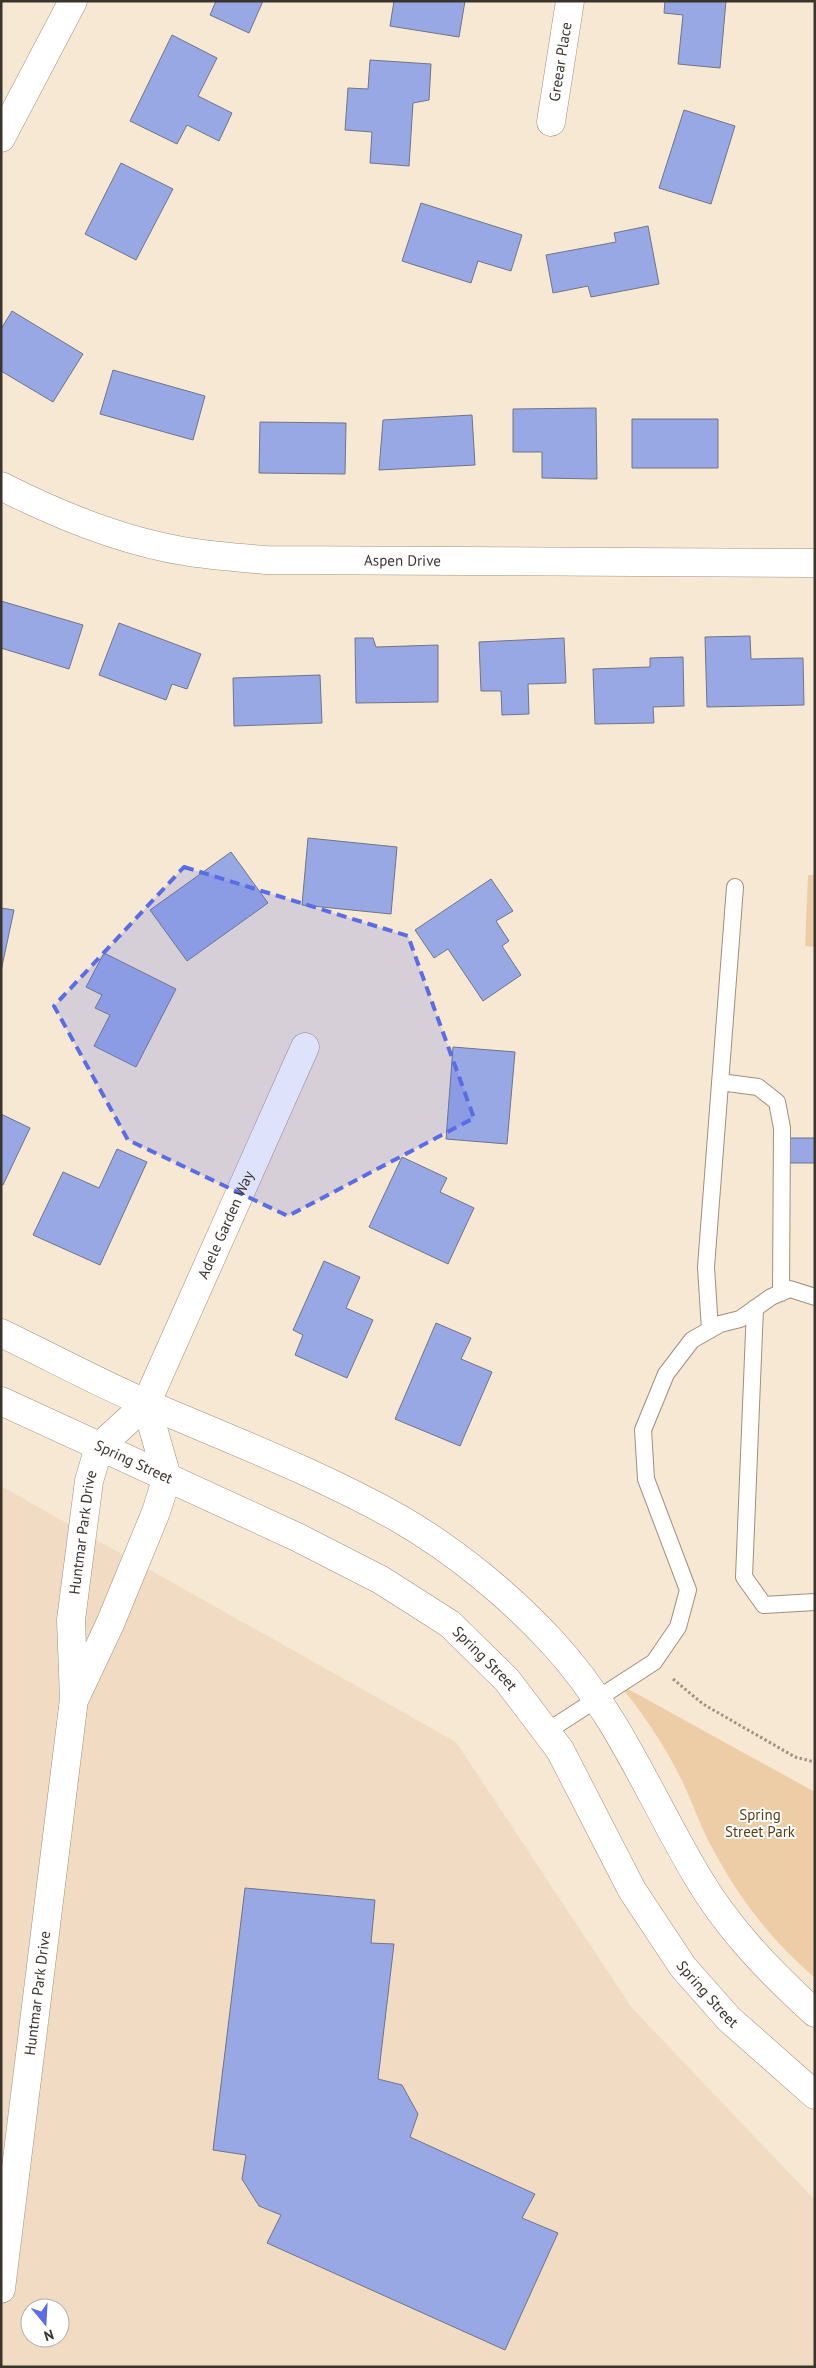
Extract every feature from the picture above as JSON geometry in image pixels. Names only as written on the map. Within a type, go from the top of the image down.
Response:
[{"type":"street","points":[[1,138],[73,1]]},
{"type":"street","name":"Greear Place","points":[[551,122],[570,1]]},
{"type":"street","name":"Aspen Drive","points":[[1,486],[43,508],[108,532],[188,552],[266,560],[815,563]]},
{"type":"street","name":"Adele Garden Way","points":[[146,1404],[304,1047]]},
{"type":"street","points":[[1,1333],[146,1404],[266,1454],[401,1520],[454,1556],[508,1599],[554,1643],[598,1698],[626,1742],[697,1877],[732,1928],[779,1980],[815,2013]]},
{"type":"street","name":"Spring Street","points":[[1,1401],[297,1537],[381,1580],[450,1624],[507,1680],[564,1758],[632,1890],[683,1967],[729,2018],[815,2095]]},
{"type":"street","points":[[146,1404],[167,1477]]},
{"type":"street","name":"Huntmar Park Drive","points":[[1,2289],[74,1699],[71,1620],[88,1481],[99,1447],[146,1404]]},
{"type":"street","name":"Huntmar Park Drive","points":[[74,1699],[110,1624],[156,1512],[167,1477]]},
{"type":"lane","points":[[710,1330],[706,1267],[735,887]]},
{"type":"lane","points":[[720,1082],[758,1087],[777,1102],[782,1128],[781,1293]]},
{"type":"lane","points":[[546,1732],[654,1662],[678,1627],[688,1590],[646,1479],[643,1430],[666,1374],[692,1340],[720,1324],[740,1320],[756,1308],[790,1289],[815,1297]]},
{"type":"lane","points":[[756,1308],[744,1577],[764,1605],[815,1602]]},
{"type":"path","points":[[654,1662],[703,1704],[795,1757],[815,1762]]},
{"type":"highlighted area","points":[[184,867],[408,936],[474,1118],[288,1216],[128,1140],[54,1006]]},
{"type":"shaded area","points":[[1,1486],[456,1742],[632,2008],[815,2200],[815,2367],[1,2367]]},
{"type":"green space","points":[[808,875],[815,875],[815,947],[805,946]]},
{"type":"green space","name":"Spring Street Park","points":[[619,1684],[815,1792],[815,1978],[772,1935],[735,1887],[710,1845],[683,1783],[662,1744],[646,1719]]},
{"type":"building","points":[[216,1],[263,1],[249,33],[210,15]]},
{"type":"building","points":[[394,1],[465,1],[459,37],[390,26]]},
{"type":"building","points":[[665,1],[726,1],[720,68],[678,64],[683,15],[664,13]]},
{"type":"building","points":[[172,35],[217,58],[198,96],[232,113],[219,141],[187,125],[177,144],[130,121]]},
{"type":"building","points":[[370,60],[431,64],[429,100],[413,103],[409,166],[370,163],[372,132],[345,130],[348,88],[368,89]]},
{"type":"building","points":[[684,110],[735,126],[711,204],[659,188]]},
{"type":"building","points":[[121,163],[173,189],[136,260],[85,234]]},
{"type":"building","points":[[421,203],[522,235],[511,271],[478,261],[471,283],[402,261]]},
{"type":"building","points":[[648,226],[659,284],[591,297],[588,286],[553,293],[546,255],[616,242],[614,233]]},
{"type":"building","points":[[12,311],[83,354],[53,402],[1,371],[1,329]]},
{"type":"building","points":[[113,370],[205,396],[193,440],[100,414]]},
{"type":"building","points":[[596,408],[597,479],[542,478],[542,452],[513,452],[513,409]]},
{"type":"building","points":[[472,415],[475,465],[379,470],[383,420]]},
{"type":"building","points":[[632,419],[718,419],[718,468],[632,468]]},
{"type":"building","points":[[260,422],[346,423],[345,474],[259,473]]},
{"type":"building","points":[[1,601],[83,625],[69,669],[1,648]]},
{"type":"building","points":[[119,623],[201,654],[187,689],[172,684],[166,700],[99,675]]},
{"type":"building","points":[[750,636],[751,659],[803,658],[804,705],[707,707],[705,637]]},
{"type":"building","points":[[355,638],[373,638],[376,647],[438,645],[438,702],[356,703]]},
{"type":"building","points":[[564,638],[566,683],[528,684],[529,714],[502,715],[501,691],[481,691],[479,642]]},
{"type":"building","points":[[683,657],[684,706],[653,707],[654,723],[595,724],[593,669],[650,667],[650,658]]},
{"type":"building","points":[[320,675],[322,723],[234,726],[233,678]]},
{"type":"building","points":[[308,838],[397,847],[391,914],[302,905]]},
{"type":"building","points":[[231,852],[268,903],[187,961],[150,910]]},
{"type":"building","points":[[491,879],[513,911],[496,921],[509,941],[502,946],[521,975],[483,1001],[448,949],[434,958],[415,930]]},
{"type":"building","points":[[1,908],[14,910],[1,971]]},
{"type":"building","points":[[104,953],[176,989],[136,1067],[94,1046],[110,1015],[95,1008],[102,995],[86,987]]},
{"type":"building","points":[[453,1047],[515,1052],[507,1144],[446,1139]]},
{"type":"building","points":[[1,1114],[30,1128],[3,1185],[1,1185]]},
{"type":"building","points":[[786,1138],[815,1138],[815,1163],[786,1163]]},
{"type":"building","points":[[117,1149],[147,1162],[100,1265],[33,1235],[63,1172],[99,1188]]},
{"type":"building","points":[[402,1157],[447,1178],[440,1192],[474,1208],[448,1264],[369,1227]]},
{"type":"building","points":[[324,1261],[360,1277],[346,1308],[373,1320],[347,1378],[295,1355],[303,1335],[293,1330]]},
{"type":"building","points":[[436,1323],[471,1338],[461,1359],[492,1372],[460,1446],[395,1419]]},
{"type":"building","points":[[245,1888],[375,1900],[371,1943],[394,1944],[378,2079],[402,2085],[418,2114],[410,2137],[535,2194],[522,2218],[558,2233],[505,2350],[267,2243],[281,2215],[259,2206],[242,2179],[246,2155],[213,2150]]}]
